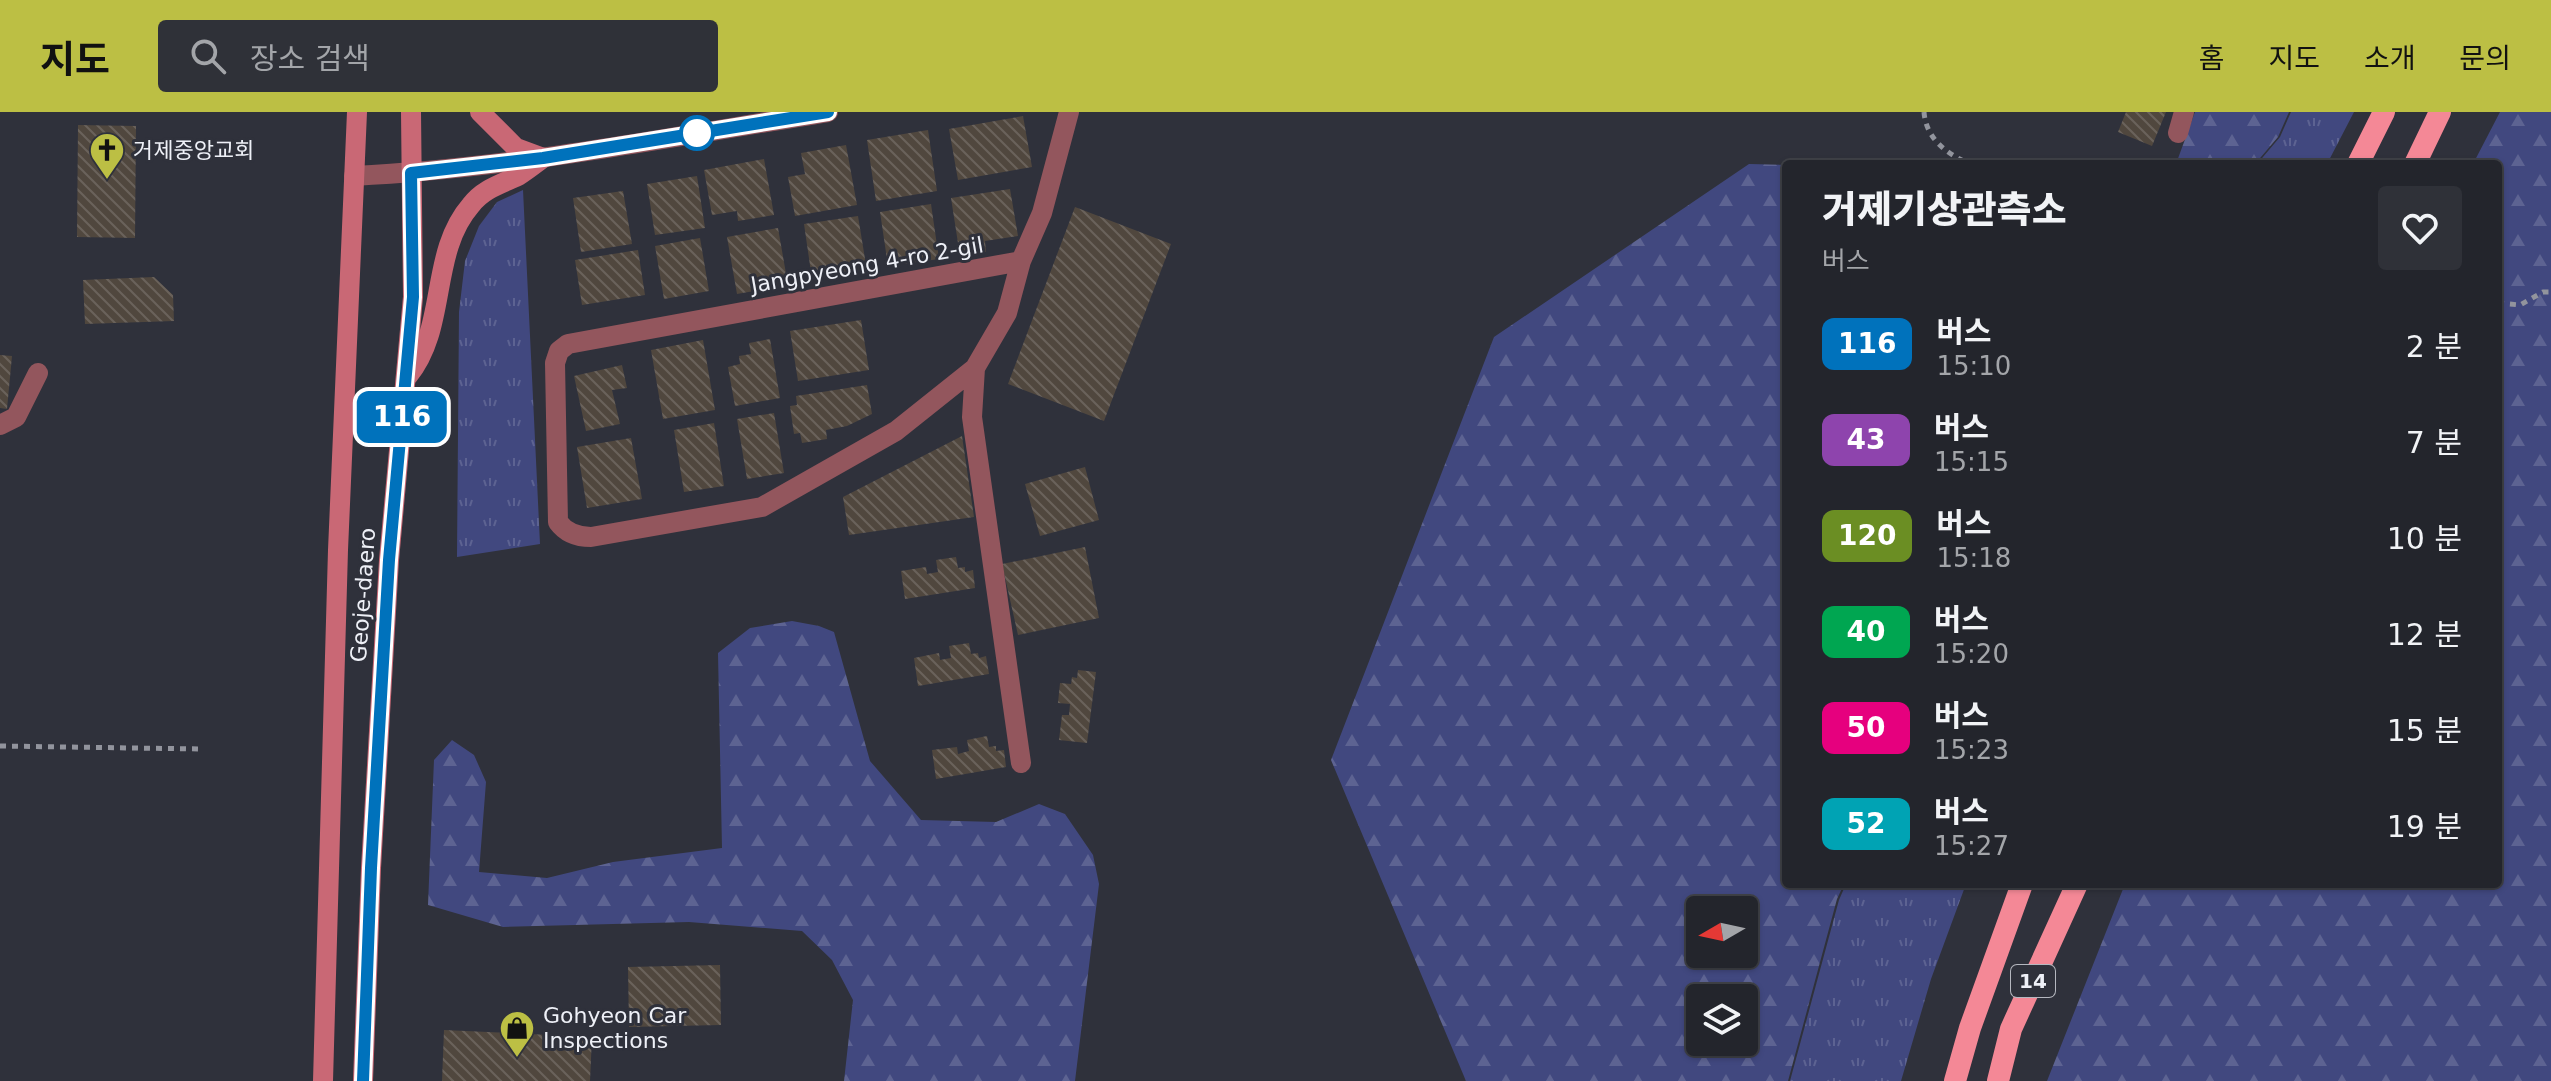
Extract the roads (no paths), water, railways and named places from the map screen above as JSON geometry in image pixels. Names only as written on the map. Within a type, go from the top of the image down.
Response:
[{"type":"highway","points":[[2360,160],[2384,112]]},
{"type":"highway","points":[[2417,160],[2440,112]]},
{"type":"highway","name":"14","points":[[1955,1081],[1970,1028],[2021,888]]},
{"type":"highway","name":"14","points":[[1998,1081],[2011,1029],[2075,888]]},
{"type":"main road","name":"Geoje-daero","points":[[323,1081],[338,550],[357,112]]},
{"type":"main road","name":"Geoje-daero","points":[[363,1081],[371,868],[389,560],[413,297],[411,112]]},
{"type":"main road","points":[[480,112],[516,148],[543,158]]},
{"type":"main road","points":[[405,379],[419,362],[436,312],[448,245],[462,217],[483,193],[519,175],[543,158]]},
{"type":"street","points":[[354,176],[411,173],[543,158],[828,112]]},
{"type":"street","points":[[1021,763],[972,417],[975,368],[1007,313],[1021,261],[1042,213],[1069,112]]},
{"type":"street","points":[[2178,133],[2184,112]]},
{"type":"street","name":"Jangpyeong 4-ro 2-gil","points":[[975,368],[896,431],[762,507],[692,521],[580,537],[562,528],[558,522],[555,363],[559,351],[568,344],[1021,261]]},
{"type":"street","points":[[0,425],[16,417],[38,373]]},
{"type":"place","name":"거제중앙교회","points":[[107,181]]},
{"type":"place","name":"Gohyeon Car Inspections","points":[[517,1059]]}]
